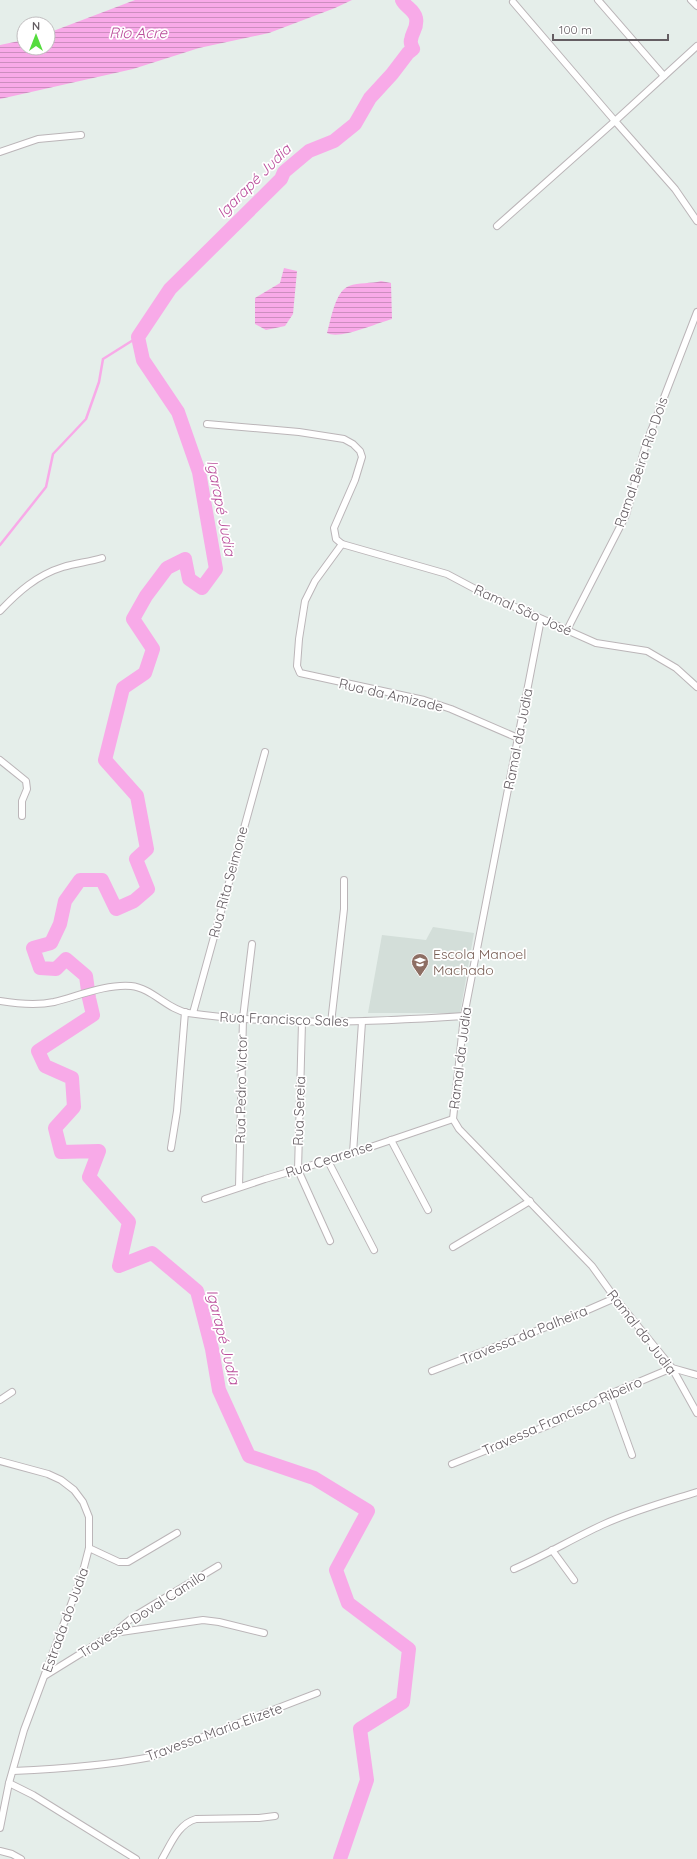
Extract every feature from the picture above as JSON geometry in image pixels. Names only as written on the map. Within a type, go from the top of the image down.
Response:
[{"type":"street","points":[[598,0],[664,76]]},
{"type":"street","points":[[691,0],[697,6]]},
{"type":"street","points":[[513,2],[675,189],[697,221]]},
{"type":"street","points":[[497,226],[697,46]]},
{"type":"street","points":[[0,152],[38,139],[81,135]]},
{"type":"street","name":"Ramal Beira Rio Dois","points":[[567,630],[626,515],[646,444],[697,312]]},
{"type":"street","points":[[207,424],[299,432],[344,440],[353,444],[360,451],[362,457],[355,480],[336,522],[334,534],[336,539],[342,544]]},
{"type":"street","name":"Ramal São José","points":[[342,544],[447,574],[541,619],[596,643],[646,651],[676,668],[697,687]]},
{"type":"street","name":"Rua da Amizade","points":[[342,544],[315,581],[305,601],[301,627],[298,670],[304,675],[424,700],[450,709],[518,738]]},
{"type":"street","points":[[0,611],[23,588],[47,573],[63,567],[102,558]]},
{"type":"street","name":"Ramal da Judia","points":[[541,619],[464,1016],[452,1119],[459,1129],[592,1266],[615,1298],[672,1368],[697,1413]]},
{"type":"street","name":"Rua Rita Seimone","points":[[193,1013],[265,752]]},
{"type":"street","points":[[0,760],[26,781],[27,789],[22,801],[22,816]]},
{"type":"street","points":[[331,1023],[344,909],[344,880]]},
{"type":"street","name":"Rua Pedro Victor","points":[[239,1187],[243,1018],[252,944]]},
{"type":"street","name":"Rua Francisco Sales","points":[[0,1001],[27,1005],[52,1002],[111,987],[128,986],[138,988],[185,1012],[220,1017],[331,1023],[464,1016]]},
{"type":"street","points":[[172,1148],[177,1110],[185,1012]]},
{"type":"street","name":"Rua Sereia","points":[[302,1022],[298,1170],[330,1241]]},
{"type":"street","points":[[353,1153],[362,1022]]},
{"type":"street","name":"Rua Cearense","points":[[205,1199],[239,1187],[353,1153],[452,1119]]},
{"type":"street","points":[[390,1140],[428,1210]]},
{"type":"street","points":[[328,1161],[374,1250]]},
{"type":"street","points":[[453,1247],[530,1201]]},
{"type":"street","name":"Travessa da Palheira","points":[[432,1371],[567,1319],[615,1298]]},
{"type":"street","points":[[672,1368],[697,1375]]},
{"type":"street","name":"Travessa Francisco Ribeiro","points":[[452,1464],[554,1423],[610,1394],[672,1368]]},
{"type":"street","points":[[0,1400],[12,1392]]},
{"type":"street","points":[[610,1394],[632,1455]]},
{"type":"street","name":"Estrada do Judia","points":[[0,1461],[48,1474],[61,1480],[74,1490],[83,1502],[89,1517],[89,1548],[82,1576],[46,1675],[24,1730],[9,1783],[0,1828]]},
{"type":"street","points":[[514,1569],[598,1527],[631,1513],[697,1492]]},
{"type":"street","points":[[89,1548],[119,1562],[128,1562],[177,1533]]},
{"type":"street","points":[[552,1550],[574,1580]]},
{"type":"street","name":"Travessa Doval Camilo","points":[[46,1675],[114,1633],[133,1617],[218,1566]]},
{"type":"street","points":[[114,1633],[204,1620],[219,1622],[264,1633]]},
{"type":"street","name":"Travessa Maria Elizete","points":[[13,1770],[68,1768],[128,1762],[151,1758],[317,1693]]},
{"type":"street","points":[[9,1783],[33,1795],[136,1859]]},
{"type":"street","points":[[162,1859],[182,1827],[189,1821],[196,1819],[259,1818],[275,1816]]},
{"type":"street","points":[[0,1851],[12,1854],[21,1859]]},
{"type":"shaded area","name":"Escola Manoel Machado","points":[[433,927],[474,933],[460,1013],[368,1013],[382,935],[426,940]]},
{"type":"water","name":"Rio Acre","points":[[135,0],[352,0],[269,33],[199,48],[133,69],[0,99],[0,45],[16,42],[16,56],[56,56],[56,30]]},
{"type":"water","points":[[284,268],[297,271],[293,314],[285,326],[266,330],[255,324],[255,298],[280,283]]},
{"type":"water","points":[[381,281],[391,283],[392,319],[349,333],[333,335],[327,333],[334,306],[344,289],[361,283]]},
{"type":"waterway","name":"Igarapé Judia","points":[[340,1859],[367,1780],[360,1729],[403,1702],[409,1649],[348,1603],[336,1570],[368,1511],[314,1478],[249,1456],[219,1390],[212,1349],[197,1291],[152,1253],[119,1266],[129,1222],[89,1177],[99,1151],[61,1152],[55,1128],[74,1107],[72,1078],[45,1066],[38,1051],[93,1015],[86,976],[66,959],[56,969],[40,968],[33,948],[51,943],[60,924],[65,901],[80,880],[102,880],[116,909],[134,901],[148,889],[136,859],[147,849],[137,796],[105,760],[123,688],[145,673],[153,649],[133,619],[146,596],[167,568],[185,559],[189,579],[202,588],[216,569],[199,472],[178,412],[143,360],[138,337],[170,289],[281,179],[284,172],[309,151],[334,141],[355,124],[370,98],[413,49],[411,41],[416,24],[416,18],[413,12],[402,0]]},
{"type":"waterway","points":[[0,545],[46,487],[53,454],[86,419],[99,382],[103,359],[138,337]]},
{"type":"place","name":"Escola Manoel Machado","points":[[420,977]]}]
